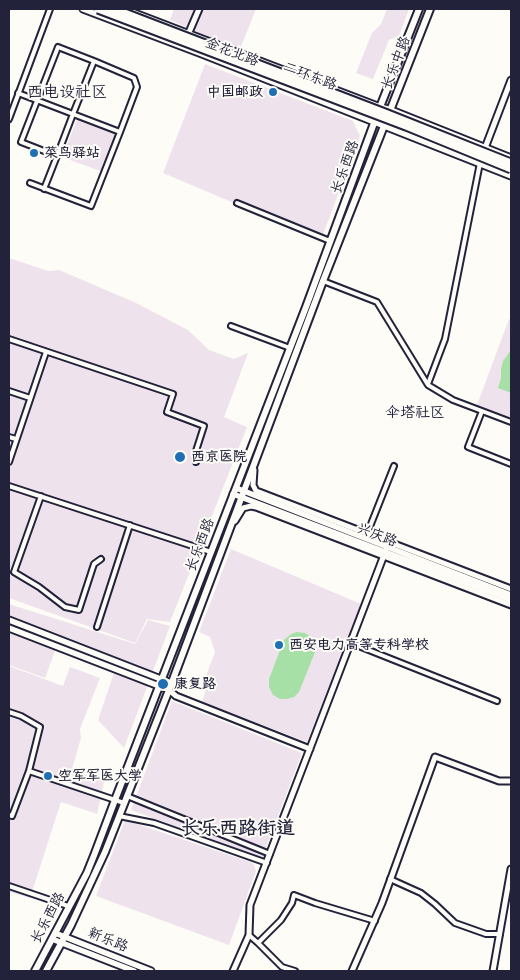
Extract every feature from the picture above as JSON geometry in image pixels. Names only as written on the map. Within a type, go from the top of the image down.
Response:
[{"type":"highway","name":"二环东路","points":[[98,9],[406,126],[511,169]]},
{"type":"highway","name":"二环东路","points":[[114,9],[385,112],[511,164]]},
{"type":"main road","name":"金花北路","points":[[83,9],[375,121],[511,176]]},
{"type":"main road","name":"金花北路","points":[[124,9],[380,108],[391,110],[511,158]]},
{"type":"main road","name":"长乐中路","points":[[375,121],[419,9]]},
{"type":"main road","name":"长乐中路","points":[[385,126],[430,9]]},
{"type":"main road","name":"长乐西路","points":[[35,971],[87,873],[95,853],[290,348],[375,121]]},
{"type":"main road","name":"长乐西路","points":[[46,971],[98,867],[119,816],[385,126]]},
{"type":"main road","name":"兴庆路","points":[[234,491],[511,595]]},
{"type":"main road","name":"兴庆路","points":[[243,494],[263,506],[387,549],[511,600]]},
{"type":"main road","points":[[263,506],[271,513]]},
{"type":"main road","points":[[9,620],[170,687]]},
{"type":"main road","points":[[9,628],[160,683]]},
{"type":"main road","name":"新乐路","points":[[53,936],[151,971]]},
{"type":"main road","name":"新乐路","points":[[63,939],[134,971]]},
{"type":"street","points":[[9,119],[50,9]]},
{"type":"street","points":[[184,47],[198,9]]},
{"type":"street","points":[[30,184],[91,206],[138,87],[134,78],[58,47],[21,142],[57,156]]},
{"type":"street","points":[[44,189],[94,61]]},
{"type":"street","points":[[485,148],[511,80]]},
{"type":"street","points":[[18,93],[120,132]]},
{"type":"street","points":[[428,385],[445,339],[480,163]]},
{"type":"street","points":[[237,203],[330,241]]},
{"type":"street","points":[[324,281],[377,302],[428,385],[454,400],[511,422]]},
{"type":"street","points":[[231,326],[290,348]]},
{"type":"street","points":[[9,339],[174,394],[167,412],[204,426],[195,454],[196,462]]},
{"type":"street","points":[[9,462],[46,352]]},
{"type":"street","points":[[9,391],[30,398]]},
{"type":"street","points":[[482,411],[468,447],[511,464]]},
{"type":"street","points":[[9,437],[16,439]]},
{"type":"street","points":[[255,464],[253,485],[256,491],[367,534],[387,549],[511,606]]},
{"type":"street","points":[[367,534],[394,466]]},
{"type":"street","points":[[9,485],[211,552]]},
{"type":"street","points":[[14,572],[41,496]]},
{"type":"street","points":[[229,532],[240,512],[246,506],[256,507],[511,589]]},
{"type":"street","points":[[96,628],[130,525]]},
{"type":"street","points":[[233,971],[249,935],[250,905],[387,549]]},
{"type":"street","points":[[9,569],[39,587],[65,606],[79,610],[94,564],[101,558]]},
{"type":"street","points":[[351,643],[497,701]]},
{"type":"street","points":[[170,687],[176,696],[310,749]]},
{"type":"street","points":[[9,712],[22,716],[40,727],[29,772],[12,816],[9,815]]},
{"type":"street","points":[[352,971],[374,921],[435,757],[499,781],[511,781]]},
{"type":"street","points":[[29,772],[124,803]]},
{"type":"street","points":[[127,796],[270,854]]},
{"type":"street","points":[[119,816],[154,823],[267,863]]},
{"type":"street","points":[[492,971],[511,878],[511,869]]},
{"type":"street","points":[[390,879],[421,893],[455,923],[486,934],[500,934]]},
{"type":"street","points":[[9,886],[68,906]]},
{"type":"street","points":[[258,943],[281,920],[292,903],[294,894],[315,904],[374,921]]},
{"type":"street","points":[[249,935],[282,967],[295,971]]},
{"type":"shaded area","points":[[174,9],[196,9],[188,28],[170,20]]},
{"type":"shaded area","points":[[201,9],[256,9],[240,49],[192,31]]},
{"type":"shaded area","points":[[387,9],[409,9],[399,36],[389,40],[373,79],[356,73],[372,33],[381,24]]},
{"type":"shaded area","points":[[205,64],[353,121],[360,136],[321,240],[163,173]]},
{"type":"shaded area","points":[[78,117],[115,132],[116,137],[103,172],[62,157]]},
{"type":"shaded area","points":[[9,258],[48,271],[59,270],[134,302],[188,330],[209,350],[234,359],[248,353],[224,417],[247,427],[170,622],[147,619],[135,643],[9,598]]},
{"type":"shaded area","points":[[509,319],[511,320],[511,418],[477,405]]},
{"type":"shaded area","name":"西安电力高等专科学校","points":[[231,549],[361,604],[307,742],[202,702],[208,683],[204,681],[215,652],[210,637],[199,632]]},
{"type":"shaded area","points":[[9,604],[135,644],[148,620],[170,626],[124,748],[98,720],[114,673],[55,651],[45,678],[9,665]]},
{"type":"shaded area","name":"空军军医大学","points":[[9,666],[63,686],[70,667],[100,678],[80,729],[81,738],[72,769],[104,782],[97,814],[61,802],[30,898],[9,892]]},
{"type":"shaded area","points":[[172,701],[302,753],[262,858],[131,810]]},
{"type":"shaded area","points":[[125,820],[253,863],[256,871],[229,945],[96,896]]},
{"type":"green space","points":[[511,350],[511,393],[498,388],[503,361]]},
{"type":"green space","points":[[297,632],[305,633],[311,637],[315,644],[315,652],[299,692],[294,697],[280,699],[273,695],[269,687],[269,679],[284,640]]},
{"type":"place","name":"中国邮政","points":[[273,92]]},
{"type":"place","name":"菜鸟驿站","points":[[34,153]]},
{"type":"place","name":"西京医院","points":[[180,457]]},
{"type":"place","name":"西安电力高等专科学校","points":[[279,645]]},
{"type":"place","name":"康复路","points":[[163,684]]},
{"type":"place","name":"空军军医大学","points":[[48,776]]},
{"type":"district","name":"西电设社区","points":[[67,92]]},
{"type":"district","name":"伞塔社区","points":[[415,413]]},
{"type":"district","name":"长乐西路街道","points":[[238,829]]}]
